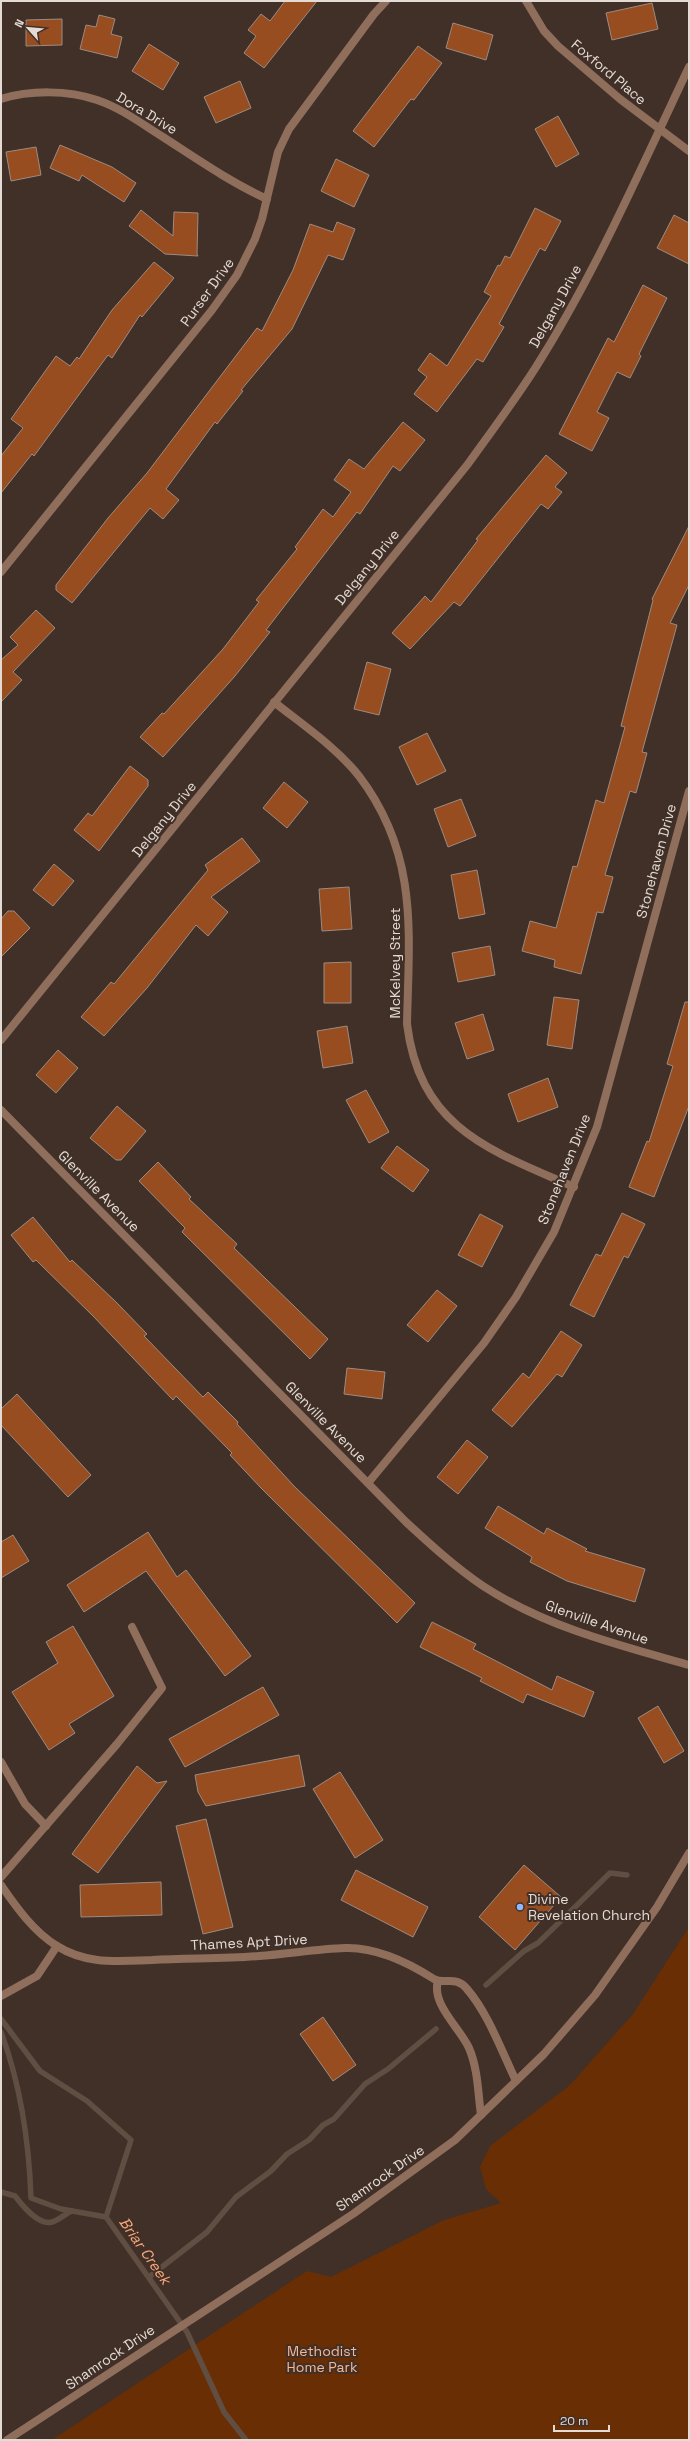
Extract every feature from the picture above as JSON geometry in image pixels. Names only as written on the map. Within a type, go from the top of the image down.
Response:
[{"type":"street","name":"Purser Drive","points":[[1,572],[212,310],[245,261],[255,239],[267,199],[278,152],[289,129],[374,14],[386,1]]},
{"type":"street","name":"Foxford Place","points":[[526,1],[544,31],[558,46],[659,129],[689,151]]},
{"type":"street","name":"Delgany Drive","points":[[1,1040],[468,464],[517,396],[583,285],[689,67]]},
{"type":"street","name":"Dora Drive","points":[[1,99],[36,93],[70,94],[97,100],[125,113],[224,177],[267,199]]},
{"type":"street","name":"McKelvey Street","points":[[274,702],[328,745],[359,777],[382,814],[397,850],[403,871],[409,911],[408,1024],[414,1060],[427,1089],[445,1116],[469,1136],[501,1156],[574,1187]]},
{"type":"street","name":"Stonehaven Drive","points":[[368,1484],[484,1343],[516,1297],[554,1232],[574,1187],[597,1127],[689,792]]},
{"type":"street","name":"Glenville Avenue","points":[[1,1110],[368,1484],[406,1522],[457,1567],[520,1607],[557,1624],[597,1639],[689,1666]]},
{"type":"street","points":[[1,1878],[162,1688],[132,1627]]},
{"type":"street","points":[[1,1762],[25,1804],[46,1826]]},
{"type":"street","name":"Shamrock Drive","points":[[6,2440],[387,2191],[454,2140],[516,2081],[570,2025],[622,1960],[657,1907],[689,1853]]},
{"type":"street","name":"Thames Apt Drive","points":[[1,1885],[17,1908],[57,1946],[96,1962],[258,1956],[346,1948],[378,1954],[410,1964],[438,1981],[451,1980],[460,1982],[467,1989],[486,2020],[516,2081]]},
{"type":"street","points":[[3,1995],[37,1976],[57,1946]]},
{"type":"street","points":[[438,1981],[436,1988],[439,2002],[456,2025],[474,2063],[481,2115]]},
{"type":"green space","name":"Methodist Home Park","points":[[689,1927],[689,2440],[52,2440],[307,2271],[331,2277],[444,2220],[501,2203],[486,2189],[480,2167],[490,2146],[569,2086],[633,2014]]},
{"type":"building","points":[[285,1],[317,1],[264,68],[244,53],[256,36],[248,30],[261,14],[270,21]]},
{"type":"building","points":[[652,3],[658,29],[612,40],[606,13]]},
{"type":"building","points":[[99,15],[115,19],[111,34],[122,37],[117,58],[80,49],[86,25],[96,27]]},
{"type":"building","points":[[62,19],[62,45],[26,46],[26,20]]},
{"type":"building","points":[[453,23],[493,35],[486,60],[446,48]]},
{"type":"building","points":[[149,44],[179,63],[163,90],[132,71]]},
{"type":"building","points":[[418,46],[442,63],[414,100],[411,99],[374,147],[353,131]]},
{"type":"building","points":[[240,81],[251,108],[216,123],[204,97]]},
{"type":"building","points":[[558,116],[579,154],[556,167],[535,129]]},
{"type":"building","points":[[60,145],[112,167],[136,183],[124,202],[82,175],[79,181],[50,168]]},
{"type":"building","points":[[36,147],[41,175],[11,181],[6,152]]},
{"type":"building","points":[[336,159],[369,175],[354,207],[321,191]]},
{"type":"building","points":[[535,208],[561,221],[545,251],[540,248],[499,324],[504,327],[483,362],[477,359],[437,412],[414,394],[427,377],[418,370],[430,353],[447,366],[491,296],[484,292],[498,265],[500,266],[505,256],[510,258]]},
{"type":"building","points":[[141,210],[173,236],[174,212],[198,213],[198,256],[165,254],[129,226]]},
{"type":"building","points":[[674,215],[689,223],[689,264],[657,248]]},
{"type":"building","points":[[337,222],[355,229],[343,260],[328,255],[292,329],[241,390],[243,391],[217,424],[215,422],[166,489],[179,500],[163,519],[150,508],[72,603],[56,590],[56,585],[108,518],[147,473],[257,328],[262,331],[293,270],[310,224],[333,232]]},
{"type":"building","points":[[154,262],[174,278],[142,317],[140,315],[112,358],[108,355],[34,456],[32,454],[1,493],[1,456],[23,428],[11,419],[56,356],[70,366],[77,357],[79,359],[112,310]]},
{"type":"building","points":[[643,285],[667,298],[639,354],[641,356],[630,378],[617,372],[597,412],[609,418],[592,451],[559,434],[608,338],[614,342]]},
{"type":"building","points":[[403,422],[425,440],[400,471],[393,466],[360,514],[357,512],[266,630],[270,632],[235,676],[163,757],[140,737],[162,713],[164,714],[223,649],[259,602],[256,600],[297,549],[295,547],[323,509],[333,517],[351,492],[334,480],[349,459],[364,469]]},
{"type":"building","points":[[546,455],[567,473],[555,487],[562,492],[548,509],[541,504],[460,606],[454,602],[410,649],[392,633],[425,596],[431,602],[478,540],[476,539]]},
{"type":"building","points":[[689,526],[689,585],[670,623],[677,625],[642,752],[647,753],[636,793],[630,791],[605,875],[613,877],[603,913],[597,912],[581,974],[554,967],[555,960],[522,951],[530,921],[556,928],[573,866],[577,867],[596,800],[604,803],[625,727],[621,726],[653,600],[652,599]]},
{"type":"building","points":[[36,610],[55,628],[13,672],[22,680],[1,702],[1,660],[18,645],[10,637]]},
{"type":"building","points":[[367,662],[391,669],[379,715],[354,709]]},
{"type":"building","points":[[427,733],[446,771],[417,785],[399,747]]},
{"type":"building","points":[[130,766],[148,780],[148,786],[99,851],[74,830],[88,813],[92,816]]},
{"type":"building","points":[[284,782],[308,802],[287,828],[263,808]]},
{"type":"building","points":[[461,799],[476,836],[448,847],[434,809]]},
{"type":"building","points":[[242,838],[260,861],[211,897],[228,912],[208,936],[196,925],[147,988],[104,1036],[81,1017],[111,982],[114,984],[208,870],[205,865]]},
{"type":"building","points":[[54,864],[74,881],[53,906],[33,890]]},
{"type":"building","points":[[477,870],[485,914],[459,919],[451,875]]},
{"type":"building","points":[[349,887],[352,929],[322,931],[319,889]]},
{"type":"building","points":[[8,911],[14,911],[30,928],[1,957],[1,919]]},
{"type":"building","points":[[490,946],[495,975],[458,982],[452,953]]},
{"type":"building","points":[[351,962],[351,1003],[324,1003],[324,963]]},
{"type":"building","points":[[554,997],[579,1000],[572,1049],[547,1045]]},
{"type":"building","points":[[685,1002],[689,1002],[689,1106],[654,1197],[629,1187],[647,1141],[649,1142],[673,1066],[667,1064]]},
{"type":"building","points":[[483,1014],[494,1050],[467,1059],[455,1023]]},
{"type":"building","points":[[347,1026],[353,1063],[323,1068],[317,1031]]},
{"type":"building","points":[[58,1050],[78,1068],[56,1093],[36,1075]]},
{"type":"building","points":[[548,1078],[558,1107],[518,1122],[508,1094]]},
{"type":"building","points":[[366,1090],[389,1132],[369,1143],[346,1100]]},
{"type":"building","points":[[117,1106],[146,1131],[121,1160],[116,1160],[90,1138]]},
{"type":"building","points":[[397,1146],[429,1170],[413,1192],[381,1168]]},
{"type":"building","points":[[158,1162],[191,1197],[189,1199],[237,1244],[234,1248],[328,1339],[310,1359],[182,1232],[185,1228],[139,1181]]},
{"type":"building","points":[[622,1213],[645,1224],[628,1258],[624,1256],[594,1317],[570,1305],[596,1254],[601,1256]]},
{"type":"building","points":[[480,1214],[503,1226],[482,1267],[458,1255]]},
{"type":"building","points":[[33,1217],[70,1262],[72,1260],[117,1303],[147,1334],[144,1336],[203,1397],[208,1392],[238,1422],[237,1424],[294,1486],[415,1603],[397,1623],[261,1488],[230,1455],[232,1453],[176,1396],[173,1400],[93,1316],[36,1260],[33,1262],[11,1235]]},
{"type":"building","points":[[437,1290],[457,1306],[428,1342],[407,1325]]},
{"type":"building","points":[[561,1331],[582,1345],[562,1377],[557,1374],[512,1427],[492,1410],[523,1373],[529,1378]]},
{"type":"building","points":[[347,1368],[385,1372],[382,1399],[344,1394]]},
{"type":"building","points":[[17,1394],[91,1475],[68,1497],[1,1425],[1,1409]]},
{"type":"building","points":[[467,1440],[488,1457],[458,1494],[437,1477]]},
{"type":"building","points":[[498,1506],[544,1534],[547,1528],[587,1549],[585,1551],[645,1569],[635,1602],[567,1581],[530,1562],[532,1557],[485,1528]]},
{"type":"building","points":[[148,1532],[177,1577],[186,1570],[251,1656],[225,1676],[146,1571],[84,1612],[67,1585]]},
{"type":"building","points":[[13,1535],[29,1561],[1,1578],[1,1542]]},
{"type":"building","points":[[432,1622],[476,1644],[473,1649],[552,1690],[557,1676],[594,1692],[584,1717],[527,1694],[523,1703],[480,1681],[482,1678],[420,1647]]},
{"type":"building","points":[[73,1626],[114,1696],[69,1724],[75,1733],[49,1750],[12,1692],[58,1663],[46,1642]]},
{"type":"building","points":[[263,1687],[279,1715],[185,1767],[169,1739]]},
{"type":"building","points":[[658,1706],[684,1751],[664,1763],[638,1718]]},
{"type":"building","points":[[299,1755],[305,1786],[206,1806],[198,1792],[195,1775]]},
{"type":"building","points":[[137,1766],[157,1783],[167,1781],[98,1873],[72,1854]]},
{"type":"building","points":[[340,1772],[383,1840],[355,1858],[313,1789]]},
{"type":"building","points":[[206,1819],[233,1927],[203,1934],[176,1826]]},
{"type":"building","name":"Divine Revelation Church","points":[[524,1865],[561,1897],[515,1950],[479,1917]]},
{"type":"building","points":[[356,1870],[428,1907],[413,1937],[341,1900]]},
{"type":"building","points":[[161,1882],[162,1915],[81,1917],[80,1885]]},
{"type":"building","points":[[323,2017],[356,2065],[333,2081],[300,2034]]},
{"type":"waterway","points":[[486,1985],[524,1951],[538,1943],[610,1873],[627,1875]]},
{"type":"waterway","name":"Briar Creek","points":[[1,2019],[40,2071],[87,2101],[131,2140],[106,2217]]},
{"type":"waterway","points":[[149,2277],[207,2232],[236,2197],[271,2171],[287,2154],[309,2140],[323,2125],[334,2119],[365,2084],[388,2069],[436,2029]]},
{"type":"waterway","points":[[1,2032],[14,2073],[23,2114],[31,2198],[61,2209],[106,2217]]},
{"type":"waterway","points":[[1,2192],[15,2196],[31,2214],[41,2221],[52,2222],[72,2211]]},
{"type":"waterway","name":"Briar Creek","points":[[106,2217],[187,2332],[224,2412],[246,2440]]},
{"type":"place","name":"Divine Revelation Church","points":[[520,1907]]}]
